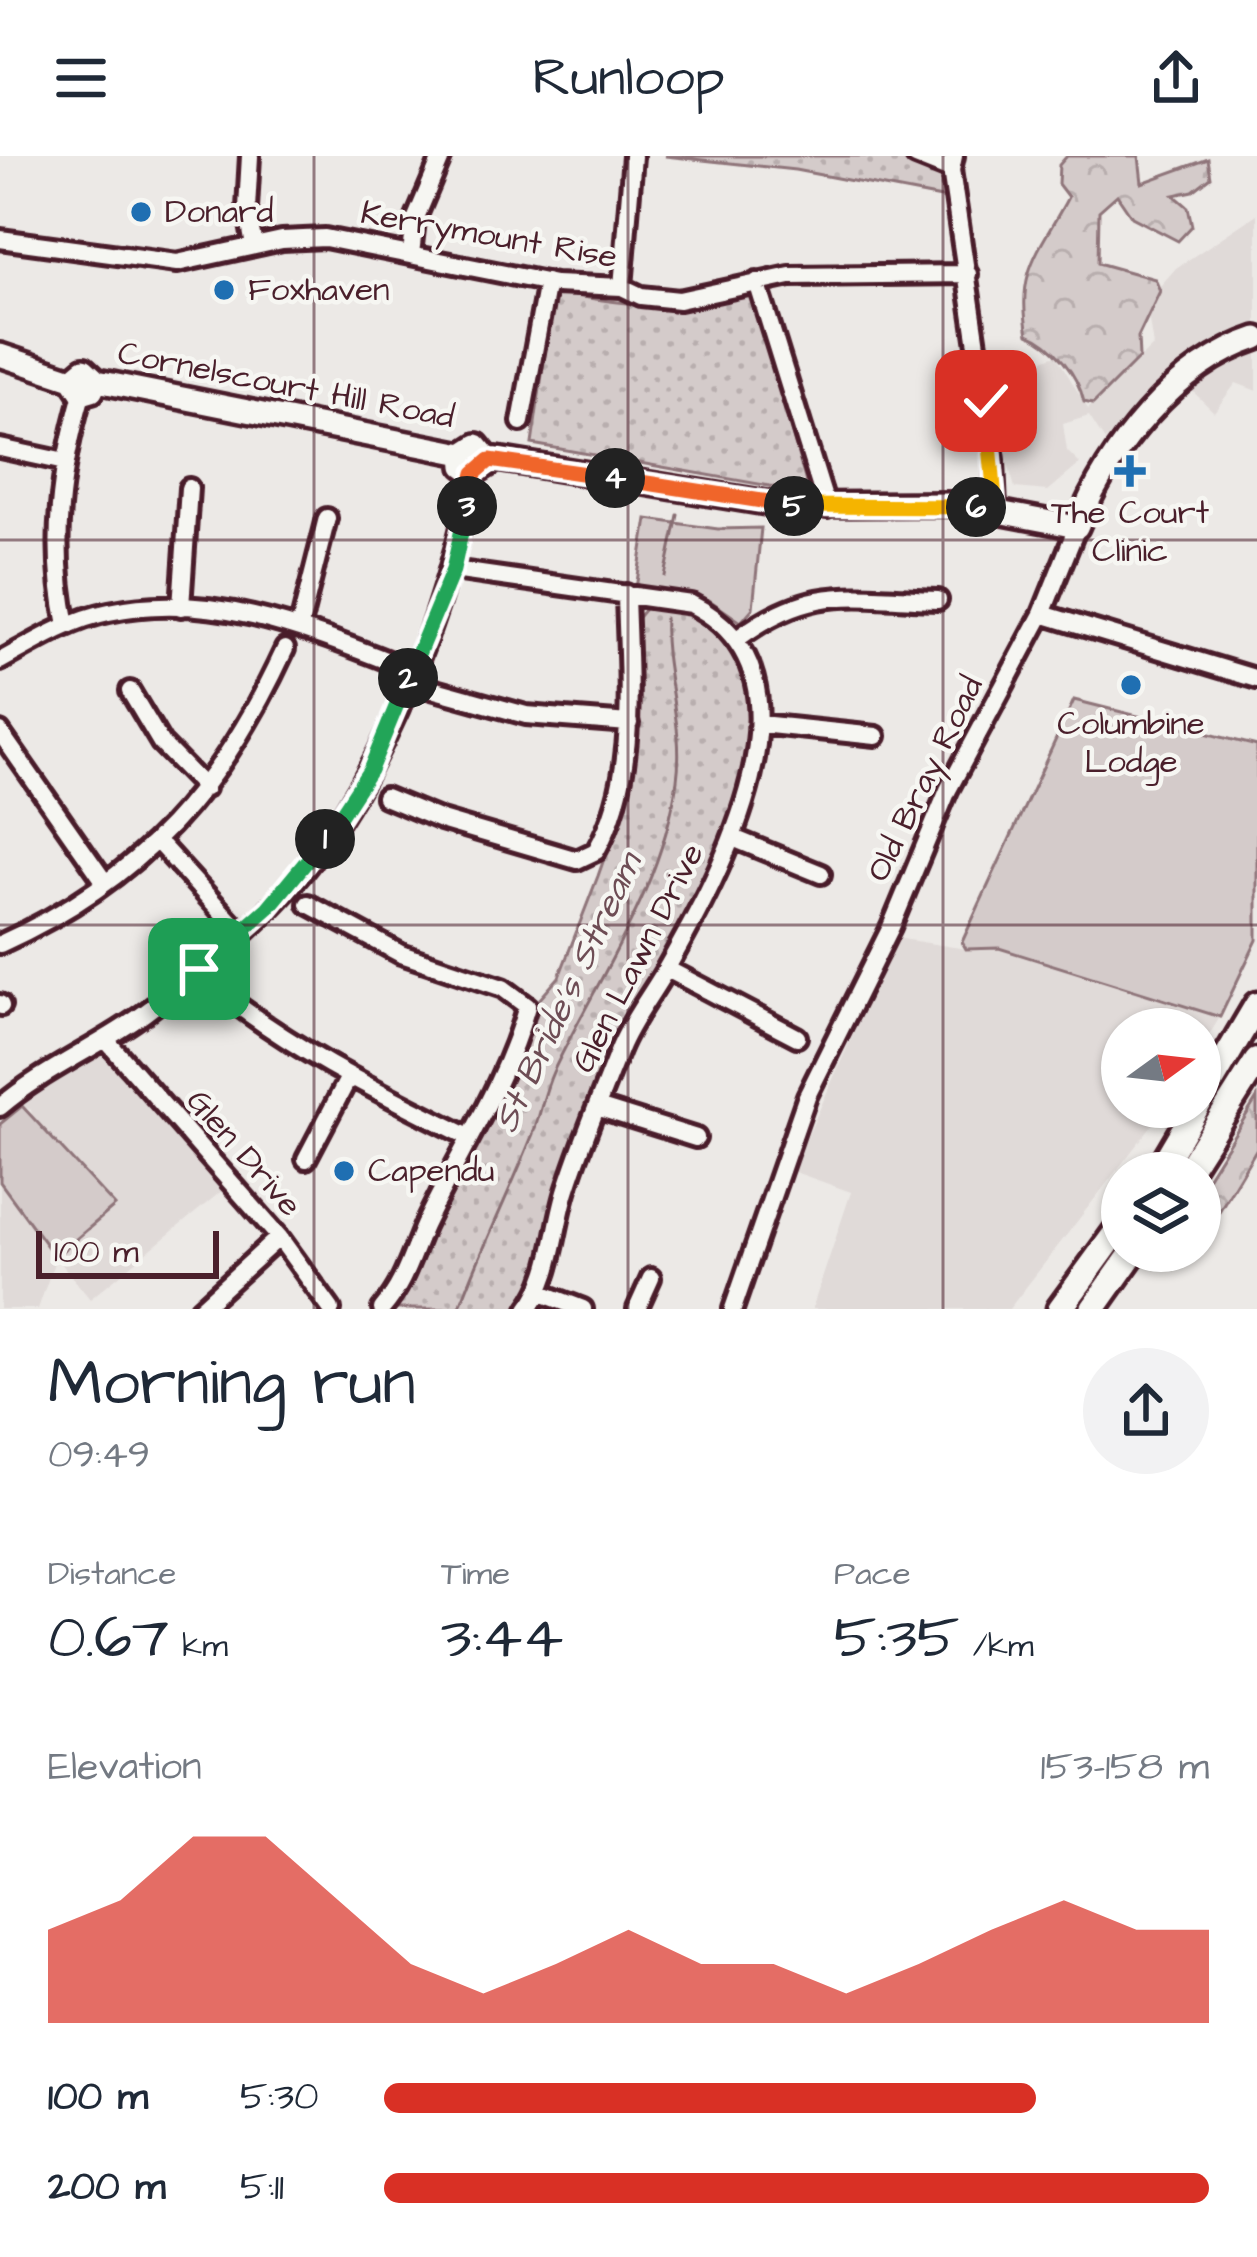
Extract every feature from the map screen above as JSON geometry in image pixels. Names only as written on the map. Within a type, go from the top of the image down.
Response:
[{"type":"highway","points":[[1170,1152],[1257,1005]]},
{"type":"highway","points":[[1199,1152],[1257,1061]]},
{"type":"highway","points":[[1060,1309],[1101,1253]]},
{"type":"highway","points":[[1078,1309],[1099,1301],[1119,1272]]},
{"type":"main road","name":"Old Bray Road","points":[[1077,527],[1099,476],[1170,394],[1213,357],[1257,338]]},
{"type":"main road","name":"Cornelscourt Hill Road","points":[[0,355],[84,385],[476,462],[827,508],[917,504],[996,510],[1077,527]]},
{"type":"street","points":[[250,156],[247,208],[254,246]]},
{"type":"street","points":[[411,254],[416,220],[442,156]]},
{"type":"street","points":[[622,287],[633,156]]},
{"type":"street","points":[[916,156],[953,163],[996,510]]},
{"type":"street","name":"Kerrymount Rise","points":[[0,239],[177,263],[254,246],[326,238],[547,282],[622,287],[641,296],[679,299],[790,276],[968,274]]},
{"type":"street","points":[[521,422],[547,282]]},
{"type":"street","points":[[757,282],[827,508]]},
{"type":"street","points":[[67,625],[57,536],[65,461],[84,385]]},
{"type":"street","points":[[0,448],[65,461]]},
{"type":"street","points":[[0,1107],[106,1040],[241,933],[307,866],[370,770],[412,670],[453,570],[476,462]]},
{"type":"street","points":[[181,607],[189,488]]},
{"type":"street","points":[[300,625],[327,518]]},
{"type":"street","name":"Old Bray Road","points":[[733,1309],[807,1096],[891,927],[948,790],[1042,614],[1077,527]]},
{"type":"street","points":[[453,570],[691,604],[719,620],[737,639],[776,610],[826,596],[938,600]]},
{"type":"street","points":[[385,796],[441,820],[587,858],[603,838],[616,804],[629,723],[626,595]]},
{"type":"street","points":[[0,661],[67,625],[111,611],[181,607],[300,625],[412,670]]},
{"type":"street","points":[[1042,614],[1257,679]]},
{"type":"street","name":"Glen Lawn Drive","points":[[528,1309],[541,1292],[566,1190],[624,1038],[667,969],[733,838],[760,724],[755,680],[737,639]]},
{"type":"street","points":[[0,944],[55,918],[158,843],[205,788],[255,714],[285,649]]},
{"type":"street","points":[[428,688],[526,715],[629,723]]},
{"type":"street","points":[[130,692],[161,743],[205,788]]},
{"type":"street","points":[[760,724],[876,736]]},
{"type":"street","points":[[0,732],[104,881]]},
{"type":"street","points":[[733,838],[821,874]]},
{"type":"street","points":[[158,843],[241,933]]},
{"type":"street","points":[[308,904],[382,945],[503,988],[527,1006],[511,1061],[399,1291],[382,1309]]},
{"type":"street","points":[[667,969],[797,1037]]},
{"type":"street","points":[[217,988],[262,1026],[349,1077],[470,1137]]},
{"type":"street","name":"Glen Drive","points":[[106,1040],[279,1237],[332,1309]]},
{"type":"street","points":[[306,1159],[349,1077]]},
{"type":"street","points":[[597,1107],[696,1138]]},
{"type":"street","points":[[200,1309],[279,1237]]},
{"type":"street","points":[[637,1309],[651,1278]]},
{"type":"street","points":[[541,1292],[583,1309]]},
{"type":"shaded area","points":[[1257,214],[1257,391],[1236,383],[1214,412],[1175,374],[1105,441],[1089,416],[1063,424],[1067,451],[1080,464],[1048,491],[1015,488],[995,419],[990,380],[1056,355],[1088,409],[1153,346],[1146,302],[1176,268]]},
{"type":"shaded area","points":[[896,938],[966,949],[998,948],[1191,1008],[1101,1008],[1101,1128],[1150,1128],[1131,1152],[1101,1152],[1101,1191],[1009,1309],[812,1309],[851,1192],[792,1171]]},
{"type":"shaded area","points":[[101,1051],[229,1185],[90,1299],[56,1257],[38,1309],[0,1309],[0,1182],[55,1256],[31,1110],[22,1106]]},
{"type":"green space","points":[[665,156],[904,156],[943,179],[947,199],[795,170]]},
{"type":"green space","points":[[1067,156],[1139,156],[1142,183],[1208,159],[1211,177],[1193,191],[1174,195],[1188,207],[1192,226],[1178,241],[1132,217],[1117,195],[1099,211],[1098,263],[1155,279],[1160,291],[1138,337],[1139,358],[1093,404],[1084,402],[1056,353],[1028,334],[1025,312],[1033,260],[1068,197],[1058,184],[1059,165]]},
{"type":"green space","points":[[554,291],[653,304],[752,293],[809,493],[532,444]]},
{"type":"green space","points":[[647,519],[718,529],[761,528],[753,608],[741,622],[709,600],[636,588]]},
{"type":"green space","points":[[649,604],[717,631],[747,681],[747,746],[727,822],[693,900],[593,1094],[544,1258],[521,1309],[389,1309],[497,1103],[538,1001],[559,977],[598,876],[624,802],[635,621]]},
{"type":"green space","points":[[1074,700],[1257,746],[1257,940],[1221,1015],[1221,1008],[1191,1008],[999,948],[966,949],[962,942]]},
{"type":"green space","points":[[1257,1098],[1257,1148],[1221,1208],[1221,1155]]},
{"type":"green space","points":[[22,1106],[115,1206],[55,1257],[0,1182],[0,1124]]},
{"type":"waterway","name":"St Bride's Stream","points":[[665,576],[678,515]]},
{"type":"waterway","name":"St Bride's Stream","points":[[459,1309],[533,1133],[553,1072],[627,930],[658,857],[679,759],[665,618]]},
{"type":"place","name":"Donard","points":[[141,212]]},
{"type":"place","name":"Foxhaven","points":[[224,290]]},
{"type":"place","name":"The Court Clinic","points":[[1130,471]]},
{"type":"place","name":"Columbine Lodge","points":[[1131,685]]},
{"type":"place","name":"Capendu","points":[[344,1171]]},
{"type":"route","points":[[199,969],[307,866],[370,770],[453,570],[475,473],[483,471],[490,460],[779,505],[917,504],[996,510],[986,401]]}]
